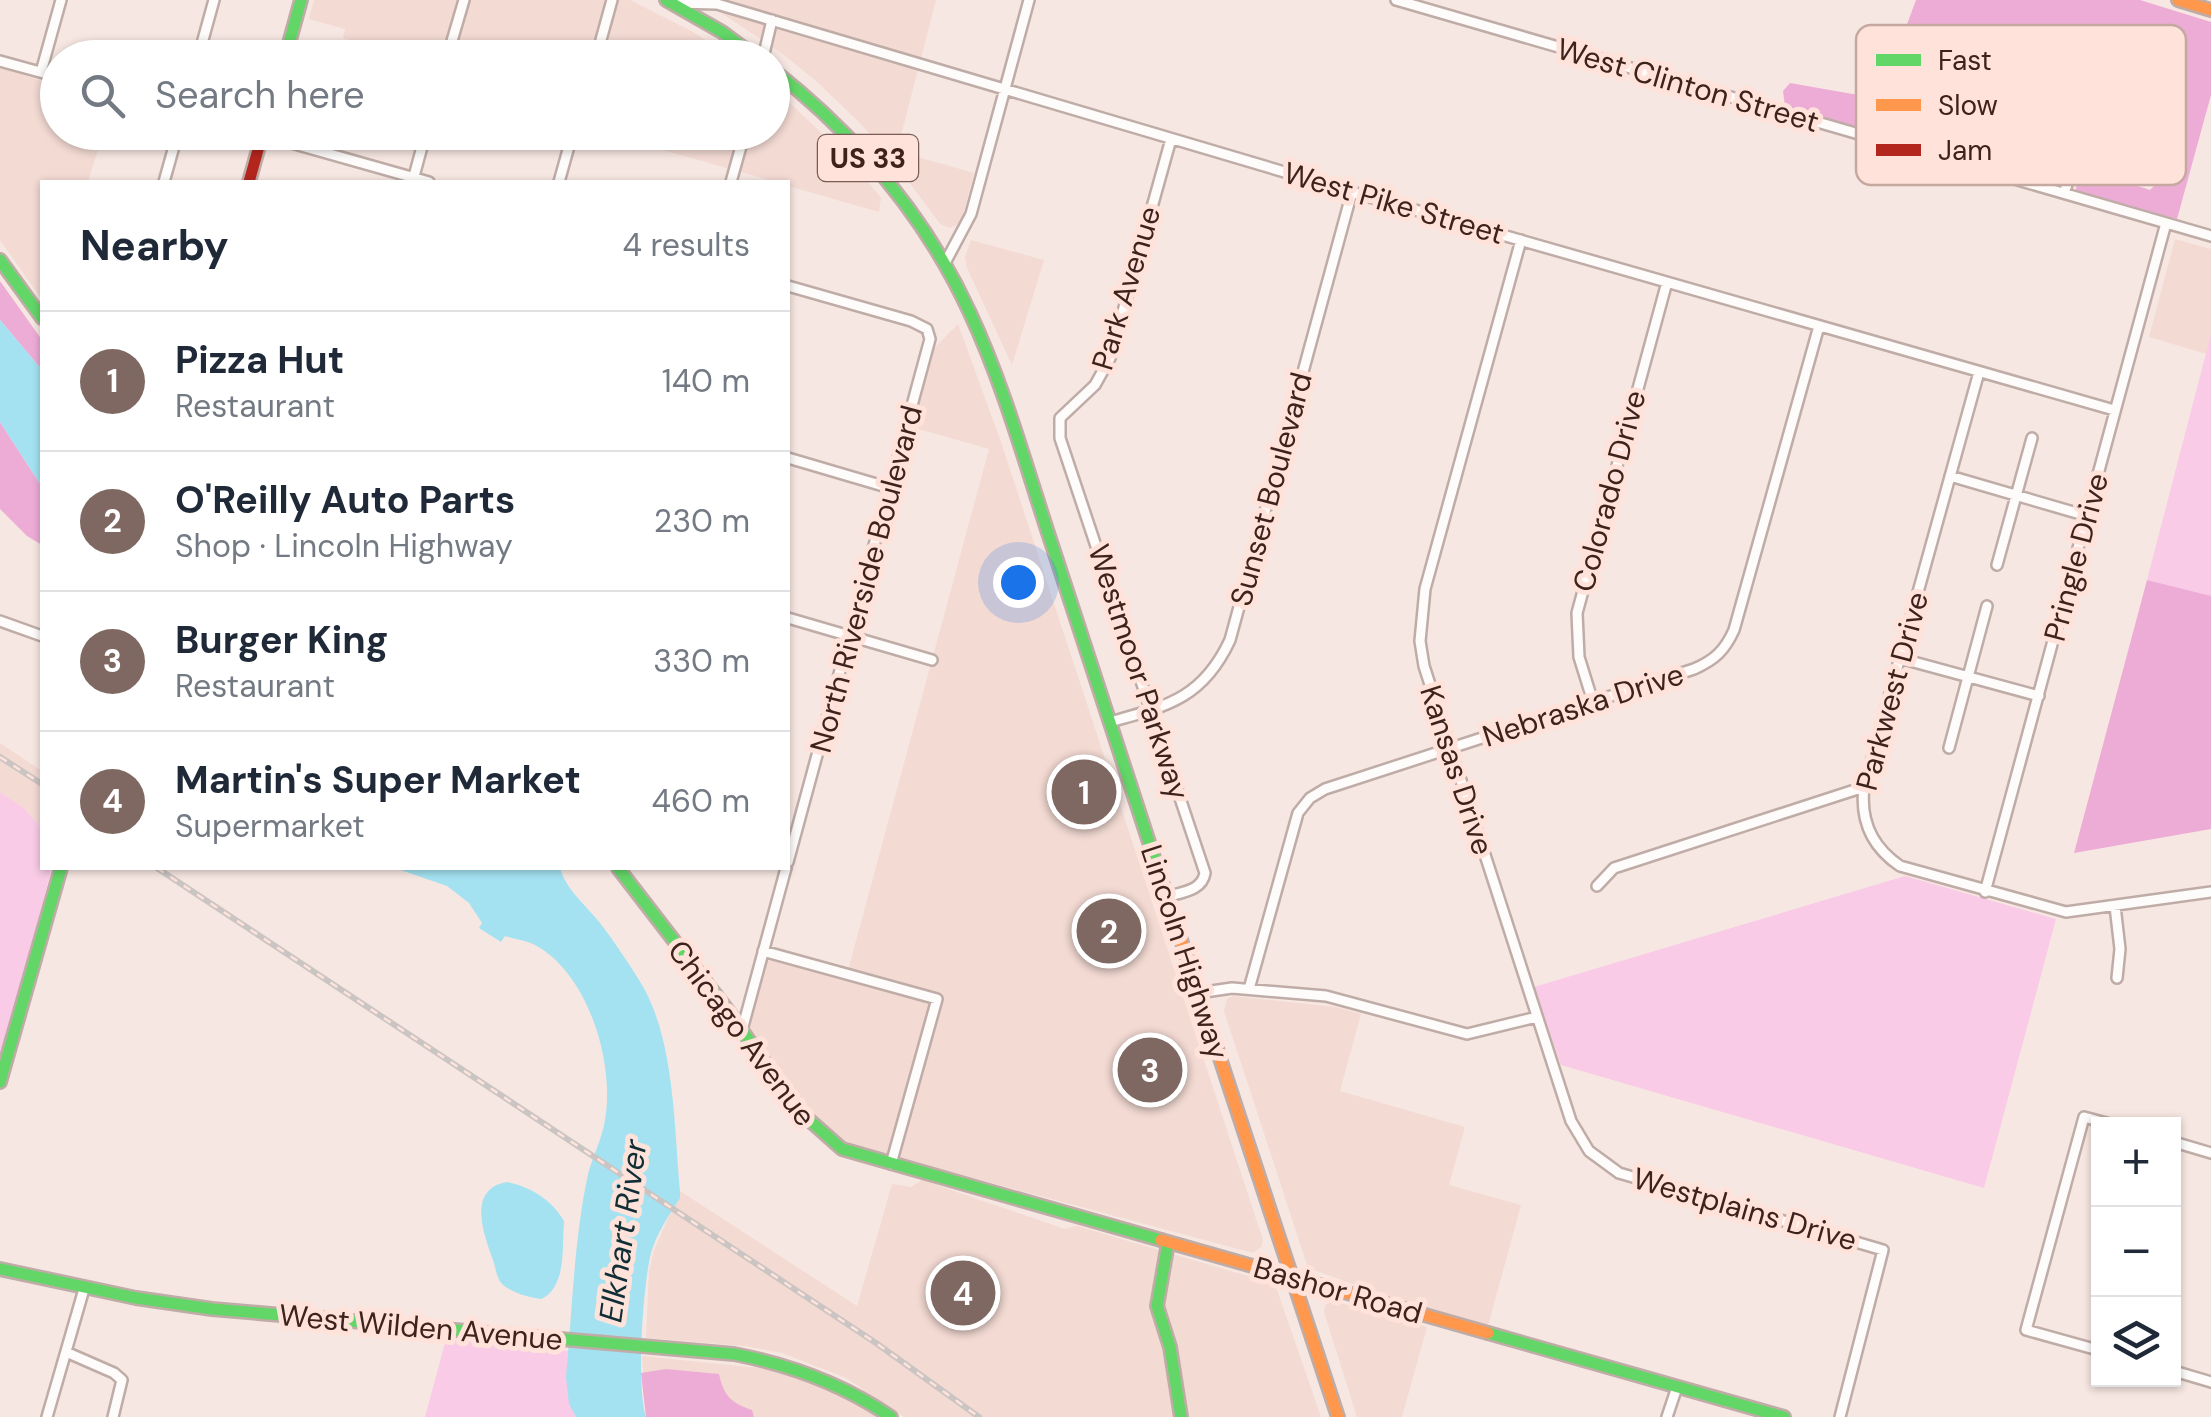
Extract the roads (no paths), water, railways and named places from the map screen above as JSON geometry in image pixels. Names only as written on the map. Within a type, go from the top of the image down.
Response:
[{"type":"main road","points":[[290,40],[301,0]]},
{"type":"main road","points":[[2178,0],[2211,10]]},
{"type":"main road","points":[[670,2],[731,40]]},
{"type":"main road","name":"US 33","points":[[790,84],[864,152],[893,187],[944,263]]},
{"type":"main road","points":[[249,180],[256,150]]},
{"type":"main road","points":[[0,260],[40,315]]},
{"type":"main road","name":"Lincoln Highway","points":[[944,263],[986,352],[1338,1417]]},
{"type":"main road","points":[[0,1082],[60,870]]},
{"type":"main road","name":"Chicago Avenue","points":[[620,870],[814,1130],[842,1149],[892,1164]]},
{"type":"main road","name":"Bashor Road","points":[[892,1164],[1784,1417]]},
{"type":"main road","points":[[1168,1243],[1157,1306],[1170,1347],[1181,1417]]},
{"type":"main road","name":"West Wilden Avenue","points":[[1,1273],[212,1309],[666,1347],[776,1361],[842,1386],[891,1417]]},
{"type":"street","points":[[49,40],[61,0]]},
{"type":"street","points":[[203,40],[214,0]]},
{"type":"street","points":[[452,40],[464,0]]},
{"type":"street","points":[[601,40],[612,0]]},
{"type":"street","points":[[944,263],[971,214],[1029,0]]},
{"type":"street","name":"West Clinton Street","points":[[1396,0],[1856,133]]},
{"type":"street","name":"West Pike Street","points":[[670,2],[717,4],[1352,192],[2114,410]]},
{"type":"street","points":[[766,40],[772,20]]},
{"type":"street","points":[[0,61],[40,72]]},
{"type":"street","name":"Park Avenue","points":[[1058,424],[1063,413],[1095,385],[1110,358],[1171,139]]},
{"type":"street","points":[[165,180],[173,150]]},
{"type":"street","points":[[313,150],[413,180],[421,150]]},
{"type":"street","points":[[560,180],[568,150]]},
{"type":"street","points":[[733,180],[741,150]]},
{"type":"street","name":"West Clinton Street","points":[[2036,185],[2211,236]]},
{"type":"street","points":[[2064,193],[2067,185]]},
{"type":"street","name":"Sunset Boulevard","points":[[1110,722],[1177,700],[1205,682],[1220,662],[1230,640],[1352,192]]},
{"type":"street","name":"Pringle Drive","points":[[1984,892],[2166,223]]},
{"type":"street","name":"Kansas Drive","points":[[1521,240],[1425,589],[1420,641],[1449,749],[1572,1121]]},
{"type":"street","name":"Colorado Drive","points":[[1593,702],[1579,657],[1577,612],[1667,282]]},
{"type":"street","name":"North Riverside Boulevard","points":[[790,287],[920,325],[930,334],[928,354],[790,854]]},
{"type":"street","name":"Nebraska Drive","points":[[1248,989],[1298,813],[1310,798],[1325,789],[1694,669],[1717,657],[1734,630],[1819,326]]},
{"type":"street","name":"Parkwest Drive","points":[[1979,372],[1864,787],[1863,811],[1869,832],[1889,859],[1913,871],[2066,912],[2211,892]]},
{"type":"street","name":"Westmoor Parkway","points":[[1058,424],[1205,872],[1204,882],[1197,888],[1166,897]]},
{"type":"street","points":[[1998,565],[2032,438]]},
{"type":"street","points":[[790,459],[890,488]]},
{"type":"street","points":[[1950,476],[2087,516]]},
{"type":"street","points":[[1949,748],[1987,606]]},
{"type":"street","points":[[790,619],[932,660]]},
{"type":"street","points":[[0,620],[40,635]]},
{"type":"street","points":[[1899,658],[2040,696]]},
{"type":"street","points":[[1597,886],[1614,868],[1864,787]]},
{"type":"street","name":"North Riverside Boulevard","points":[[742,1030],[786,870]]},
{"type":"street","points":[[2114,906],[2120,956],[2117,978]]},
{"type":"street","points":[[763,951],[936,1000],[892,1164]]},
{"type":"street","points":[[1198,994],[1215,989],[1248,989],[1346,1000],[1468,1034],[1537,1017]]},
{"type":"street","points":[[2091,1119],[2084,1117],[2026,1330],[2091,1348]]},
{"type":"street","name":"Westplains Drive","points":[[1572,1121],[1589,1151],[1619,1173],[1884,1250],[1840,1417]]},
{"type":"street","points":[[2181,1144],[2211,1153]]},
{"type":"street","points":[[47,1417],[84,1288]]},
{"type":"street","points":[[66,1352],[122,1380],[113,1417]]},
{"type":"street","points":[[2181,1374],[2211,1382]]},
{"type":"street","points":[[1666,1417],[1677,1387]]},
{"type":"water","points":[[0,320],[40,368],[40,484],[0,422]]},
{"type":"water","name":"Elkhart River","points":[[401,870],[561,870],[620,951],[651,1003],[671,1082],[680,1198],[657,1238],[648,1268],[641,1361],[646,1417],[576,1417],[569,1404],[566,1377],[579,1228],[589,1172],[604,1127],[607,1098],[606,1073],[594,1022],[584,998],[554,959],[535,945],[505,936],[501,942],[479,928],[482,923],[469,903],[447,886]]},
{"type":"water","points":[[507,1182],[540,1195],[564,1221],[559,1276],[555,1286],[541,1299],[503,1285],[486,1241],[482,1204],[494,1186]]},
{"type":"railway","points":[[0,757],[40,783]]},
{"type":"railway","points":[[160,870],[876,1343],[979,1417]]},
{"type":"place","name":"Pizza Hut","points":[[1084,792]]},
{"type":"place","name":"O'Reilly Auto Parts","points":[[1109,931]]},
{"type":"place","name":"Burger King","points":[[1150,1070]]},
{"type":"place","name":"Martin's Super Market","points":[[963,1293]]}]
